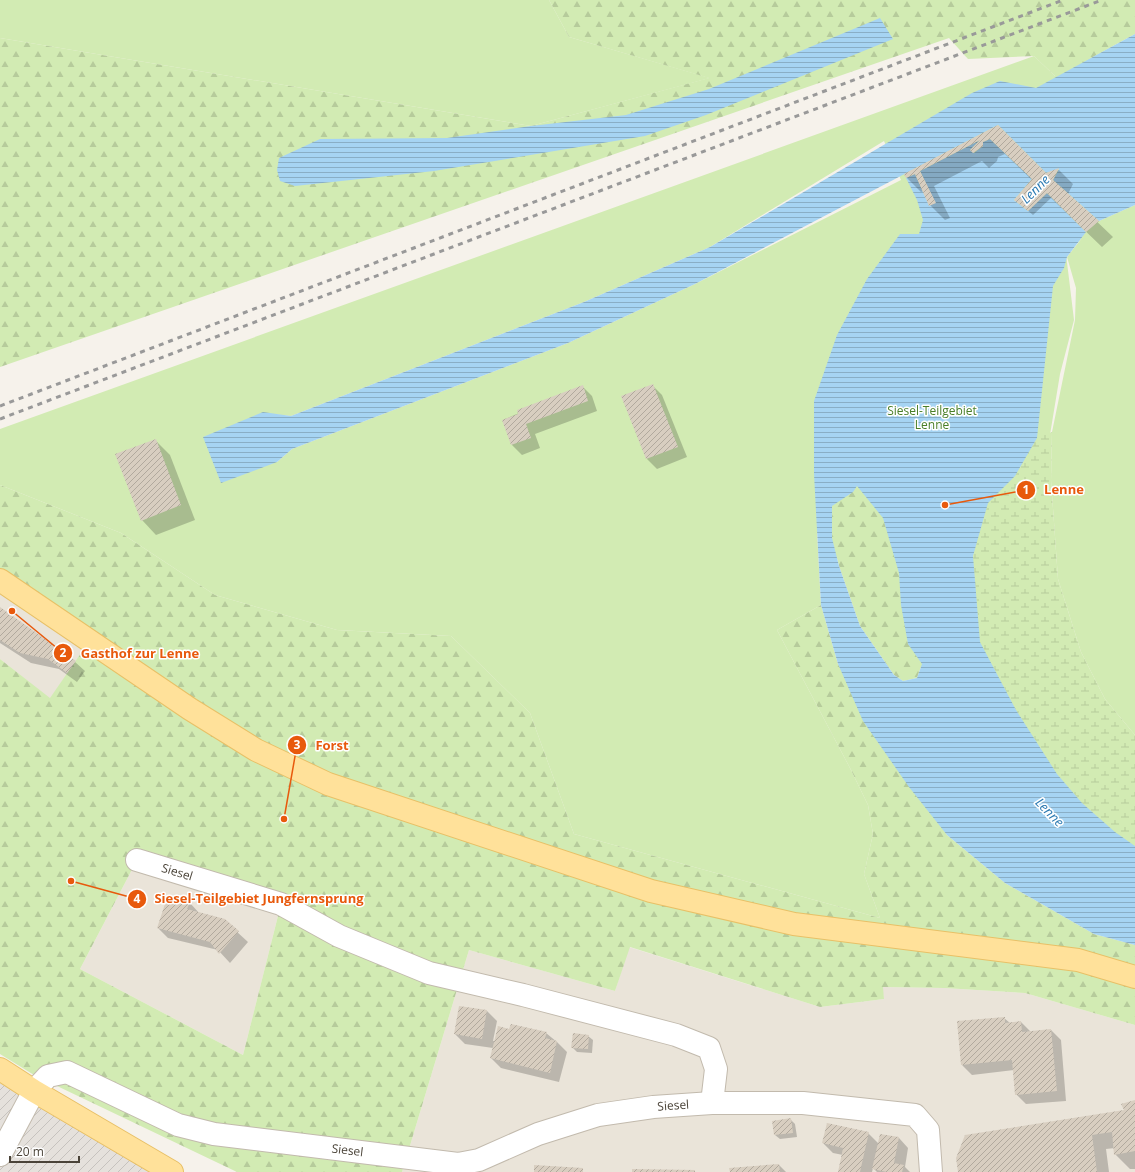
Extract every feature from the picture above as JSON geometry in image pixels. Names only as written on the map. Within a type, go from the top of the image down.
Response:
[{"type":"main road","points":[[0,580],[190,709],[236,738],[256,750],[328,784],[652,891],[794,924],[1078,960],[1135,977]]},
{"type":"main road","points":[[0,1069],[34,1091],[172,1172]]},
{"type":"street","name":"Siesel","points":[[137,860],[281,904],[339,936],[429,973],[523,995],[668,1033],[709,1048],[716,1069],[712,1103]]},
{"type":"street","name":"Siesel","points":[[0,1155],[34,1091],[48,1076],[67,1072],[178,1125],[214,1134],[458,1164],[479,1160],[538,1134],[598,1115],[653,1107],[712,1103],[803,1103],[915,1115],[928,1130],[931,1172]]},
{"type":"shaded area","points":[[0,582],[90,640],[50,699],[0,659]]},
{"type":"shaded area","points":[[137,860],[281,904],[243,1055],[80,969]]},
{"type":"shaded area","points":[[629,947],[820,1007],[884,999],[882,987],[944,988],[1025,993],[1135,1025],[1135,1172],[402,1172],[469,950],[615,991]]},
{"type":"shaded area","points":[[0,1061],[176,1172],[0,1172]]},
{"type":"green space","points":[[0,0],[549,0],[569,37],[710,78],[531,126],[0,38]]},
{"type":"green space","points":[[549,0],[1135,0],[1135,34],[1056,77],[1034,56],[968,59],[949,38],[0,367],[0,38],[531,126],[709,78],[569,37]]},
{"type":"green space","points":[[1135,35],[1099,221],[1135,205],[1135,735],[1105,699],[1081,652],[1058,579],[1051,480],[1052,432],[1075,320],[1076,288],[1067,257],[1082,238],[1066,254],[1074,320],[1060,374],[1047,453],[1059,599],[1074,647],[1105,702],[1135,741],[1135,945],[817,532],[821,605],[777,630],[868,805],[873,834],[864,874],[880,918],[574,834],[530,713],[451,636],[337,630],[215,595],[121,533],[0,485],[0,429],[1034,56],[1055,76]],"holes":[[[884,141],[901,180],[695,284],[568,343],[292,449],[277,462],[262,413],[291,416],[584,302],[710,247]]]},
{"type":"green space","points":[[1052,432],[1051,480],[1058,579],[1081,652],[1105,699],[1135,735],[1135,846],[1115,832],[1082,803],[1057,774],[1016,710],[980,642],[973,556],[988,503],[1015,475],[1037,438]]},
{"type":"green space","points":[[0,485],[121,533],[215,595],[337,630],[451,636],[530,713],[574,834],[880,918],[864,874],[873,834],[868,805],[777,630],[821,605],[838,664],[947,835],[1005,883],[1094,934],[1135,945],[1135,1025],[1025,993],[944,988],[883,987],[884,999],[820,1007],[630,947],[615,991],[469,950],[402,1172],[237,1172],[34,1075],[0,1054],[0,659],[50,698],[90,640],[0,582]],"holes":[[[137,860],[281,904],[243,1055],[80,969]]]},
{"type":"green space","points":[[857,486],[883,518],[899,573],[901,605],[908,644],[922,664],[917,678],[903,681],[894,675],[860,626],[839,566],[832,538],[832,506],[853,492]]},
{"type":"water","points":[[880,18],[893,39],[706,115],[645,136],[434,171],[295,186],[280,181],[277,170],[279,158],[320,139],[447,138],[626,115],[709,89]]},
{"type":"water","points":[[1135,34],[1135,205],[1099,221],[1053,180],[1059,169],[1046,173],[998,125],[695,284],[568,343],[292,449],[277,462],[221,483],[203,437],[263,412],[291,416],[584,302],[710,247],[972,93],[1000,81],[1036,88]]},
{"type":"water","name":"Siesel-Teilgebiet Lenne","points":[[990,139],[1032,179],[1014,200],[1028,211],[1047,193],[1086,232],[1067,257],[1064,268],[1053,286],[1037,438],[1015,476],[988,503],[973,556],[980,642],[1016,710],[1057,774],[1082,803],[1115,832],[1135,846],[1135,945],[1094,934],[1005,883],[947,835],[909,787],[863,721],[838,664],[821,605],[814,474],[814,401],[837,335],[867,279],[900,234],[919,234],[923,220],[917,200],[906,178],[915,174],[929,205],[935,203],[920,171],[980,140],[970,150],[974,153],[983,146],[983,142]],"holes":[[[857,486],[883,518],[899,573],[901,605],[908,644],[922,664],[917,678],[903,681],[894,675],[860,626],[839,566],[832,538],[832,506],[853,492]]]},
{"type":"building","points":[[998,125],[1046,173],[1059,168],[1053,180],[1099,221],[1086,232],[1047,193],[1028,211],[1014,200],[1032,179],[990,139],[983,142],[983,146],[973,153],[970,150],[980,140],[920,171],[936,203],[929,206],[915,174],[906,178],[904,174]]},
{"type":"building","points":[[653,384],[678,447],[646,459],[621,396]]},
{"type":"building","points":[[583,385],[588,401],[526,424],[531,438],[511,445],[502,420],[518,414],[517,410]]},
{"type":"building","points":[[156,439],[181,505],[141,521],[115,454]]},
{"type":"building","points":[[0,607],[76,661],[67,673],[48,659],[20,653],[0,640]]},
{"type":"building","points":[[167,898],[190,902],[187,909],[225,919],[239,931],[219,954],[210,942],[157,928]]},
{"type":"building","points":[[459,1006],[487,1010],[482,1039],[454,1034]]},
{"type":"building","points":[[1005,1017],[1005,1023],[1021,1021],[1022,1032],[1051,1029],[1057,1091],[1015,1095],[1012,1060],[961,1065],[957,1021]]},
{"type":"building","points":[[511,1024],[547,1032],[545,1038],[557,1041],[550,1073],[490,1058],[498,1026],[509,1029]]},
{"type":"building","points":[[573,1033],[589,1035],[588,1049],[571,1048]]},
{"type":"building","points":[[1135,1100],[1135,1151],[1114,1155],[1112,1132],[1092,1135],[1097,1172],[958,1172],[956,1158],[965,1135],[1124,1110],[1121,1104]]},
{"type":"building","points":[[791,1118],[793,1133],[774,1135],[772,1121]]},
{"type":"building","points":[[827,1123],[869,1132],[860,1172],[838,1172],[843,1148],[822,1143]]},
{"type":"building","points":[[880,1134],[899,1137],[894,1163],[904,1165],[902,1172],[887,1172],[872,1169]]},
{"type":"building","points":[[779,1164],[780,1172],[730,1172],[729,1168]]},
{"type":"building","points":[[534,1165],[583,1168],[583,1172],[534,1172]]},
{"type":"building","points":[[632,1169],[695,1170],[695,1172],[632,1172]]},
{"type":"railway","points":[[0,406],[1063,0]]},
{"type":"railway","points":[[0,419],[1102,0]]},
{"type":"place","name":"Lenne","points":[[945,505]]},
{"type":"place","name":"Gasthof zur Lenne","points":[[12,611]]},
{"type":"place","name":"Forst","points":[[284,819]]},
{"type":"place","name":"Siesel-Teilgebiet Jungfernsprung","points":[[71,881]]}]
